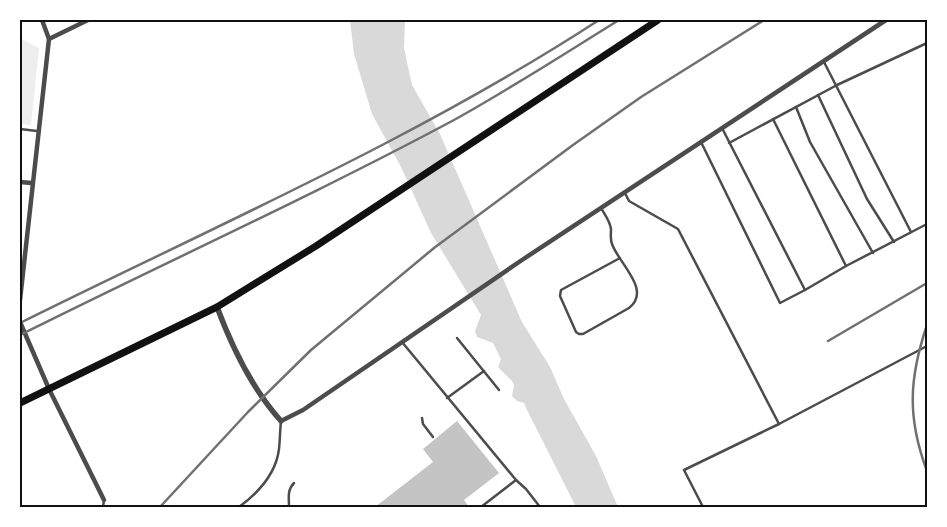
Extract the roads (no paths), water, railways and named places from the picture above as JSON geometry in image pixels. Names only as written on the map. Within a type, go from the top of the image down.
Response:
[{"type":"main road","points":[[20,402],[217,307],[316,246],[658,20]]},
{"type":"street","points":[[20,300],[48,39],[42,20]]},
{"type":"street","points":[[48,39],[88,20]]},
{"type":"street","points":[[217,307],[225,330],[240,360],[268,407],[281,421],[303,410],[522,260],[886,20]]},
{"type":"street","points":[[20,182],[32,183]]},
{"type":"street","points":[[20,322],[49,389],[104,500]]},
{"type":"lane","points":[[729,143],[818,95],[927,43]]},
{"type":"lane","points":[[823,61],[910,232]]},
{"type":"lane","points":[[818,95],[867,199],[894,242]]},
{"type":"lane","points":[[796,107],[810,142],[872,253]]},
{"type":"lane","points":[[773,119],[846,266]]},
{"type":"lane","points":[[722,128],[805,290]]},
{"type":"lane","points":[[20,129],[37,131]]},
{"type":"lane","points":[[701,142],[780,303],[927,224]]},
{"type":"lane","points":[[625,193],[629,201],[678,229],[779,424]]},
{"type":"lane","points":[[601,208],[611,227],[612,244],[620,258],[637,289],[638,294],[635,303],[583,334],[579,334],[576,332],[560,296],[561,290],[620,258]]},
{"type":"lane","points":[[458,338],[499,390]]},
{"type":"lane","points":[[402,342],[540,507]]},
{"type":"lane","points":[[703,507],[684,470],[779,424],[927,346]]},
{"type":"lane","points":[[447,398],[484,371]]},
{"type":"lane","points":[[422,418],[423,424],[433,437]]},
{"type":"lane","points":[[239,507],[255,493],[270,475],[279,449],[281,421]]},
{"type":"lane","points":[[481,507],[516,480]]},
{"type":"lane","points":[[289,507],[290,487],[294,483]]},
{"type":"lane","points":[[103,507],[104,500]]},
{"type":"railway","points":[[20,323],[387,143],[530,63],[599,20]]},
{"type":"railway","points":[[20,335],[292,202],[454,120],[619,20]]},
{"type":"railway","points":[[160,507],[248,412],[311,350],[434,248],[641,97],[764,20]]},
{"type":"railway","points":[[828,341],[927,283]]},
{"type":"railway","points":[[927,325],[917,363],[913,398],[916,433],[927,471]]}]
